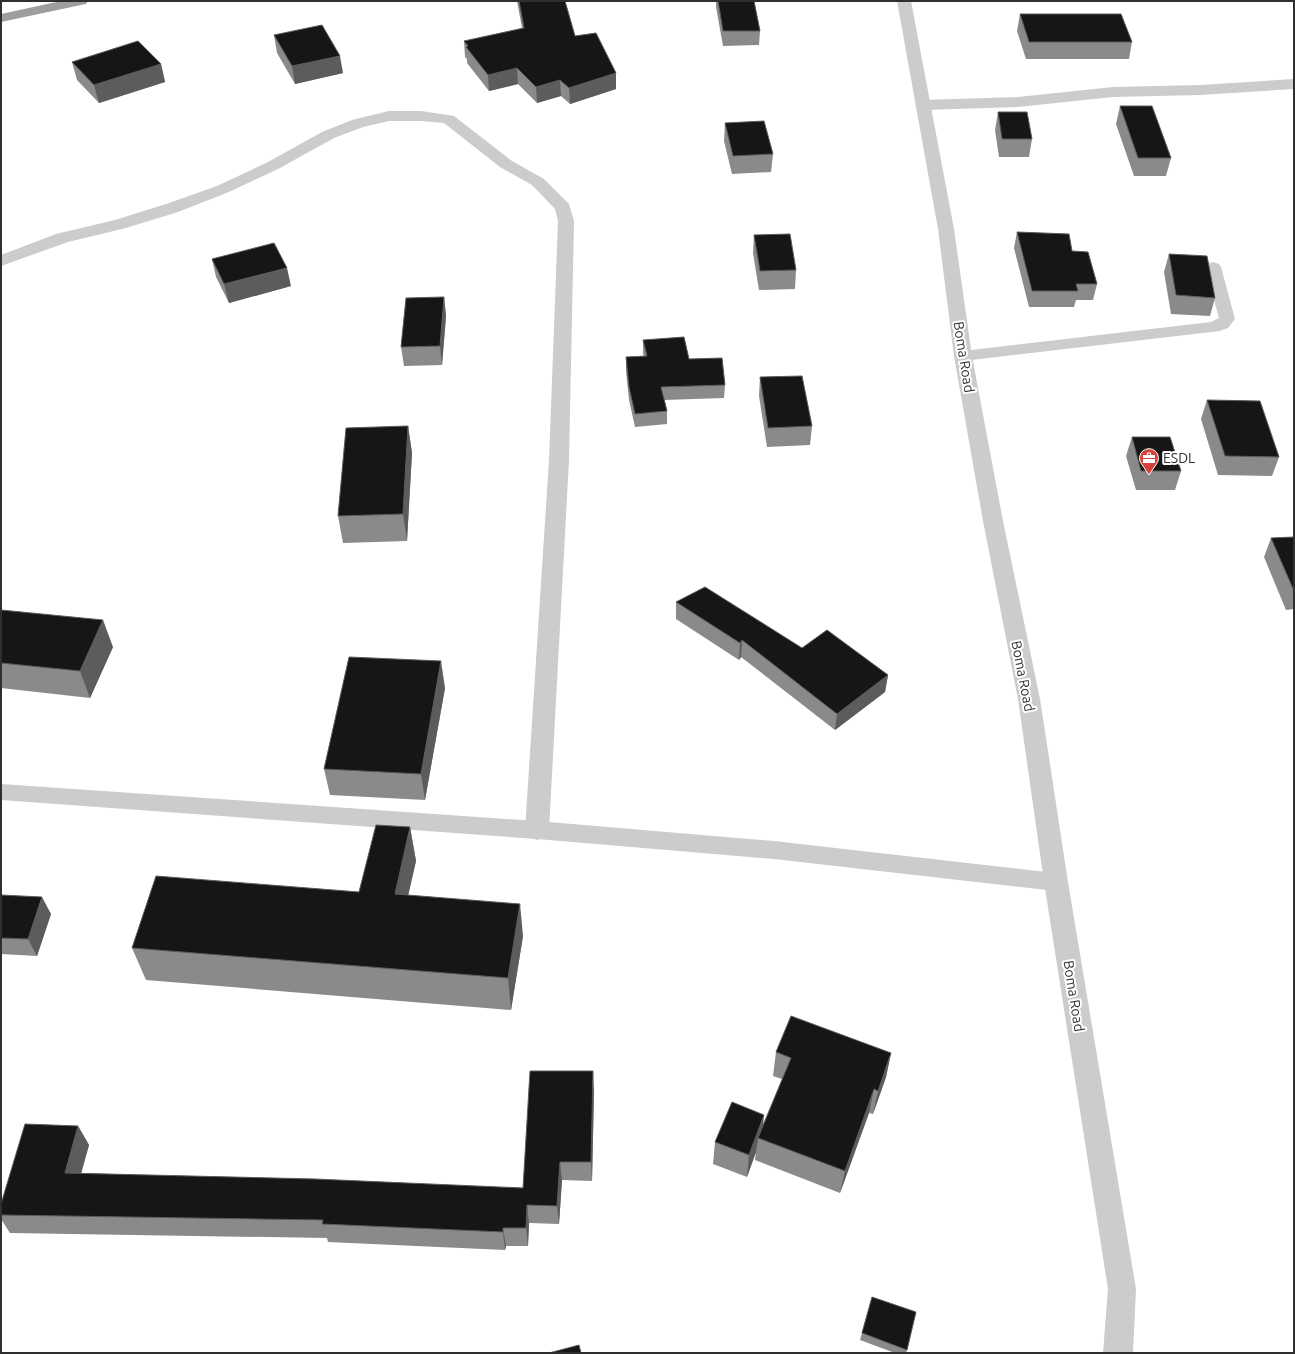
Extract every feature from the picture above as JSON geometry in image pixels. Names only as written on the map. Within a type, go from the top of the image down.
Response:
[{"type":"highway","points":[[1,18],[81,1]]},
{"type":"street","name":"Boma Road","points":[[904,1],[946,229],[963,356],[993,521],[1029,699],[1056,882],[1122,1289],[1118,1353]]},
{"type":"street","points":[[923,105],[1018,102],[1113,92],[1200,90],[1294,84]]},
{"type":"street","points":[[1,261],[62,238],[120,224],[172,208],[223,189],[268,168],[328,136],[358,123],[389,116],[421,116],[448,119],[506,164],[538,182],[554,197],[563,208],[566,221],[559,460],[537,830]]},
{"type":"lane","points":[[963,356],[1214,327],[1222,324],[1227,319],[1213,267]]},
{"type":"lane","points":[[1,792],[537,830],[774,850],[1056,882]]},
{"type":"building","points":[[519,1],[565,1],[575,36],[596,33],[616,73],[569,88],[560,80],[536,87],[517,68],[488,75],[466,47],[468,46],[464,41],[524,28]]},
{"type":"building","points":[[718,1],[754,1],[760,31],[723,31]]},
{"type":"building","points":[[1020,14],[1121,14],[1132,42],[1029,42]]},
{"type":"building","points":[[322,25],[340,56],[292,66],[274,35]]},
{"type":"building","points":[[138,41],[161,64],[94,85],[72,62]]},
{"type":"building","points":[[1120,106],[1152,106],[1171,158],[1138,158]]},
{"type":"building","points":[[998,112],[1027,112],[1032,139],[1002,139]]},
{"type":"building","points":[[764,121],[773,154],[733,156],[725,123]]},
{"type":"building","points":[[1017,232],[1069,234],[1072,251],[1088,252],[1097,284],[1076,284],[1078,291],[1032,291]]},
{"type":"building","points":[[790,234],[796,270],[760,271],[754,235]]},
{"type":"building","points":[[274,243],[287,268],[224,284],[212,259]]},
{"type":"building","points":[[1169,254],[1207,256],[1215,298],[1176,295]]},
{"type":"building","points":[[444,297],[440,346],[401,347],[406,298]]},
{"type":"building","points":[[684,337],[689,359],[722,358],[725,385],[661,387],[667,411],[635,414],[629,387],[626,357],[647,356],[643,340]]},
{"type":"building","points":[[802,376],[812,426],[768,428],[760,377]]},
{"type":"building","points":[[1207,400],[1260,401],[1279,457],[1225,456]]},
{"type":"building","points":[[408,426],[403,514],[338,516],[346,428]]},
{"type":"building","points":[[1132,437],[1170,437],[1181,471],[1141,471]]},
{"type":"building","points":[[1294,537],[1294,591],[1271,538]]},
{"type":"building","points":[[705,587],[802,648],[827,630],[888,675],[837,714],[742,640],[740,643],[676,602]]},
{"type":"building","points":[[1,610],[103,620],[80,671],[1,663]]},
{"type":"building","points":[[349,657],[441,661],[421,774],[324,769]]},
{"type":"building","points":[[376,825],[410,827],[395,894],[520,904],[508,978],[132,948],[156,876],[359,892]]},
{"type":"building","points":[[1,895],[42,897],[28,939],[1,938]]},
{"type":"building","points":[[791,1016],[891,1053],[878,1091],[874,1089],[845,1171],[758,1138],[791,1058],[776,1052]]},
{"type":"building","points":[[530,1071],[593,1071],[591,1162],[560,1162],[557,1206],[527,1205],[526,1228],[503,1228],[503,1232],[322,1224],[323,1220],[1,1215],[1,1204],[25,1124],[78,1126],[65,1173],[315,1179],[523,1188]]},
{"type":"building","points":[[732,1102],[764,1115],[749,1155],[715,1142]]},
{"type":"building","points":[[872,1297],[916,1312],[907,1350],[862,1333]]},
{"type":"building","points":[[579,1345],[581,1353],[549,1353]]},
{"type":"place","name":"ESDL","points":[[1149,475]]}]
